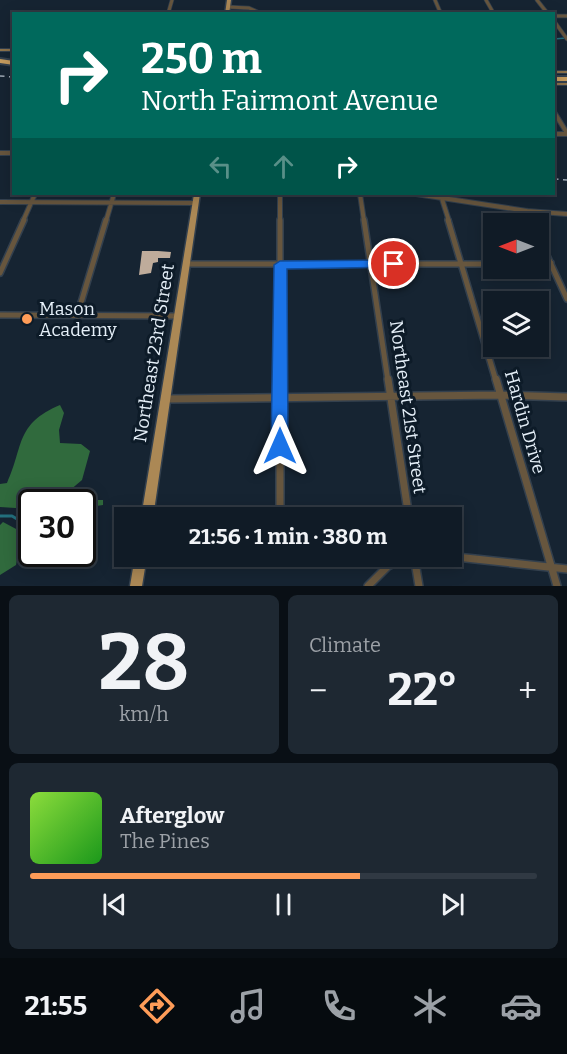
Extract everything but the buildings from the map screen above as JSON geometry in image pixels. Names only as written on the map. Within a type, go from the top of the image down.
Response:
[{"type":"main road","points":[[227,10],[229,0]]},
{"type":"main road","name":"Northeast 23rd Street","points":[[149,507],[197,195]]},
{"type":"main road","points":[[136,586],[139,567]]},
{"type":"street","points":[[537,0],[546,12]]},
{"type":"street","points":[[227,10],[249,8],[258,12]]},
{"type":"street","points":[[555,22],[567,39]]},
{"type":"street","points":[[555,114],[567,134]]},
{"type":"street","points":[[0,273],[34,195]]},
{"type":"street","points":[[77,316],[114,195]]},
{"type":"street","points":[[280,195],[280,507]]},
{"type":"street","name":"Northeast 21st Street","points":[[360,195],[407,507]]},
{"type":"street","points":[[421,195],[527,211],[567,214]]},
{"type":"street","name":"Hardin Drive","points":[[442,199],[557,586]]},
{"type":"street","points":[[0,202],[196,203]]},
{"type":"street","points":[[549,259],[567,299]]},
{"type":"street","points":[[186,264],[483,264]]},
{"type":"street","points":[[0,315],[178,316]]},
{"type":"street","points":[[165,399],[501,395],[567,397]]},
{"type":"street","points":[[462,558],[567,569]]},
{"type":"street","points":[[368,586],[387,567]]},
{"type":"street","points":[[416,567],[419,586]]},
{"type":"green space","points":[[60,405],[64,413],[59,430],[60,443],[81,444],[90,451],[82,480],[71,489],[18,489],[18,508],[0,507],[0,484],[7,483],[28,428],[46,412]]},
{"type":"green space","points":[[96,500],[103,500],[103,505],[96,506]]},
{"type":"green space","points":[[3,522],[18,530],[18,553],[16,565],[0,575],[0,525]]},
{"type":"waterway","points":[[555,39],[566,38]]},
{"type":"waterway","points":[[0,516],[12,516],[18,520]]},
{"type":"railway","points":[[0,76],[12,77]]},
{"type":"railway","points":[[555,179],[567,180]]},
{"type":"place","name":"Mason Academy","points":[[27,319]]},
{"type":"route","points":[[280,446],[280,265],[394,264]]}]
